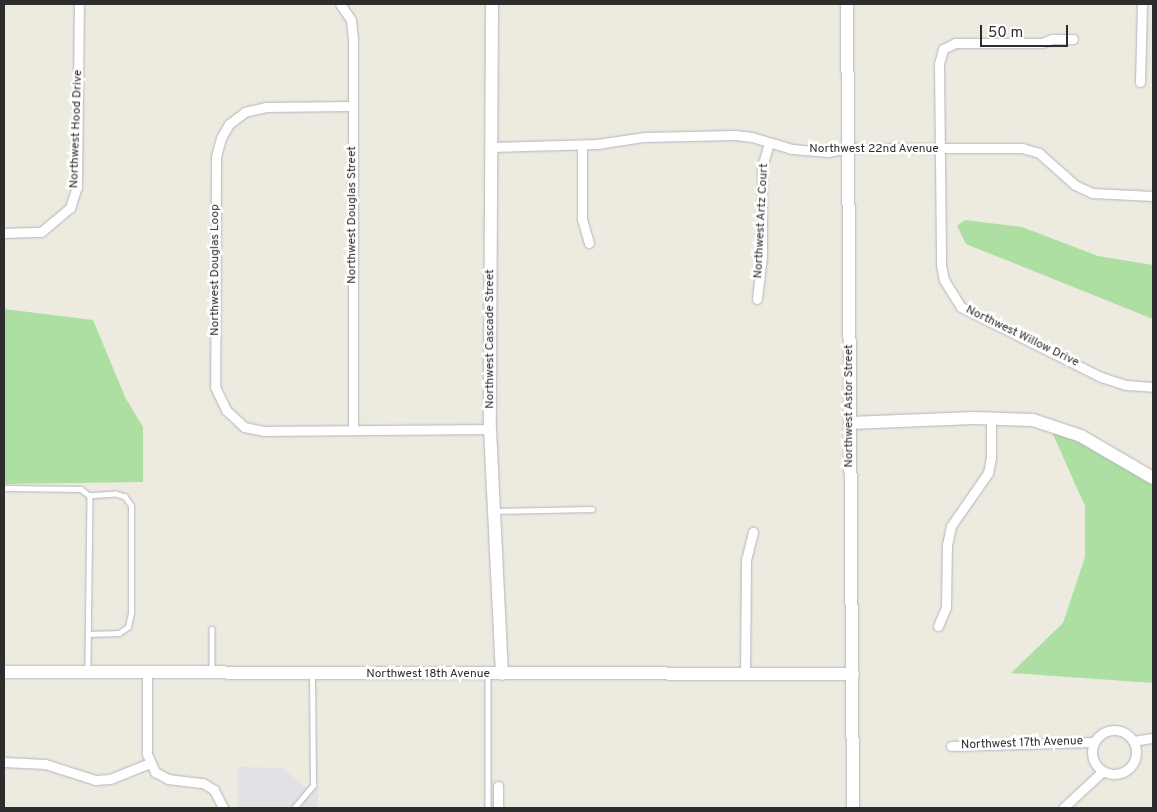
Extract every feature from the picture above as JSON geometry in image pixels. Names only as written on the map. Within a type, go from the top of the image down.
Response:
[{"type":"street","name":"Northwest Hood Drive","points":[[4,233],[40,232],[70,208],[77,187],[80,4]]},
{"type":"street","name":"Northwest Douglas Street","points":[[340,4],[351,20],[353,430]]},
{"type":"street","name":"Northwest Cascade Street","points":[[492,4],[490,429],[502,674]]},
{"type":"street","name":"Northwest Astor Street","points":[[846,4],[853,808]]},
{"type":"street","points":[[1140,82],[1142,4]]},
{"type":"street","name":"Northwest Willow Drive","points":[[1073,39],[1052,39],[1042,43],[955,43],[943,49],[939,64],[941,265],[949,293],[961,307],[1101,377],[1126,385],[1153,387]]},
{"type":"street","name":"Northwest Douglas Loop","points":[[352,106],[266,107],[237,118],[229,124],[221,138],[216,157],[215,387],[226,410],[244,427],[264,431],[490,429]]},
{"type":"street","name":"Northwest 22nd Avenue","points":[[492,147],[582,145],[631,137],[735,135],[792,149],[828,152],[848,148],[1022,148],[1039,154],[1075,185],[1092,193],[1153,196]]},
{"type":"street","name":"Northwest Artz Court","points":[[757,299],[762,256],[762,167],[769,143]]},
{"type":"street","points":[[582,145],[582,219],[589,244]]},
{"type":"street","points":[[850,423],[991,418],[1033,420],[1062,428],[1102,447],[1153,478]]},
{"type":"street","points":[[938,626],[946,606],[947,545],[951,526],[988,473],[992,457],[991,418]]},
{"type":"street","points":[[745,674],[746,560],[753,532]]},
{"type":"street","name":"Northwest 18th Avenue","points":[[4,672],[212,675],[852,674]]},
{"type":"street","points":[[147,674],[147,754],[155,772],[168,779],[203,783],[214,790],[224,808]]},
{"type":"street","name":"Northwest 17th Avenue","points":[[1103,771],[1092,758],[1094,742],[1102,733],[1113,730],[1125,733],[1133,741]]},
{"type":"street","points":[[1063,808],[1103,771],[1119,774],[1129,768],[1135,757],[1133,741],[1153,738]]},
{"type":"street","name":"Northwest 17th Avenue","points":[[951,746],[1094,742]]},
{"type":"street","points":[[4,762],[45,764],[95,780],[110,779],[150,763]]},
{"type":"street","points":[[498,786],[498,808]]},
{"type":"lane","points":[[4,488],[81,489],[90,496],[116,494],[125,497],[131,506],[131,613],[128,627],[119,633],[89,634]]},
{"type":"lane","points":[[88,673],[90,496]]},
{"type":"lane","points":[[495,511],[592,509]]},
{"type":"lane","points":[[212,629],[212,675]]},
{"type":"lane","points":[[488,674],[488,808]]},
{"type":"lane","points":[[294,808],[313,785],[312,675]]},
{"type":"shaded area","points":[[238,767],[282,768],[307,788],[318,788],[318,808],[238,808]]},
{"type":"green space","points":[[965,220],[1022,227],[1098,256],[1153,265],[1153,319],[966,244],[957,226]]},
{"type":"green space","points":[[4,309],[93,320],[126,399],[143,427],[143,482],[4,484]]},
{"type":"green space","points":[[1051,430],[1061,431],[1153,482],[1153,683],[1011,673],[1063,623],[1085,557],[1085,506]]}]
